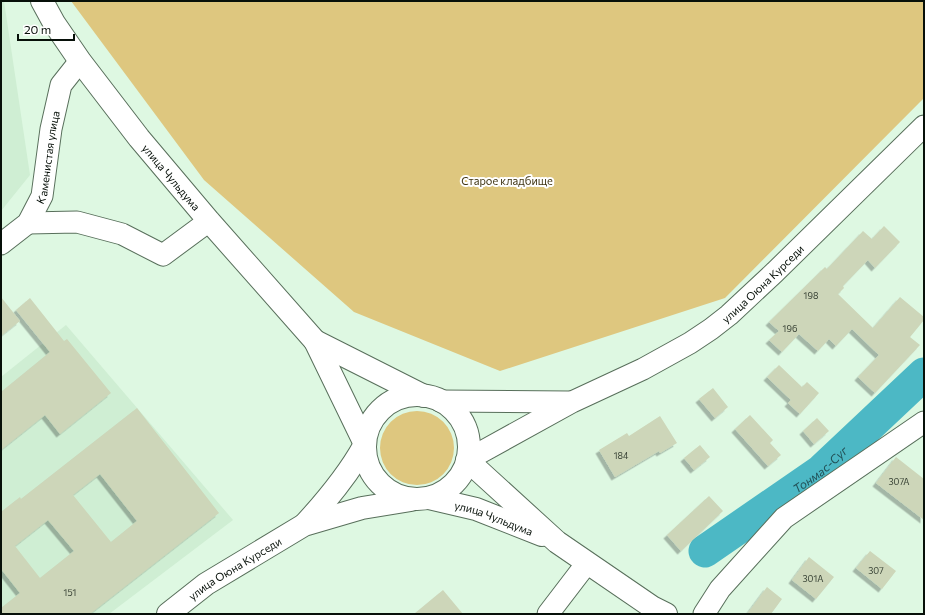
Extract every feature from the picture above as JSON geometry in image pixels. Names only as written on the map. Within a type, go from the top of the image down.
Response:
[{"type":"main road","name":"улица Чульдума","points":[[42,1],[54,23],[80,61],[139,138],[208,221],[316,341],[364,445]]},
{"type":"main road","name":"улица Чульдума","points":[[316,341],[432,398]]},
{"type":"main road","points":[[406,396],[432,398],[452,409],[462,421],[467,435],[469,450],[467,460],[462,473],[454,484],[442,493],[422,499],[398,496],[384,488],[373,477],[366,462],[364,445],[368,429],[376,414],[390,403],[406,396]]},
{"type":"main road","name":"улица Оюна Курседи","points":[[304,525],[329,498],[354,465],[364,445]]},
{"type":"main road","name":"улица Чульдума","points":[[467,460],[558,542],[659,612]]},
{"type":"main road","name":"улица Чульдума","points":[[422,499],[476,509],[517,524],[558,542]]},
{"type":"main road","name":"улица Оюна Курседи","points":[[168,614],[206,584],[304,525],[362,508],[422,499]]},
{"type":"street","name":"Каменистая улица","points":[[1,244],[28,223],[42,196],[51,129],[61,85],[80,61]]},
{"type":"street","name":"улица Оюна Курседи","points":[[467,460],[572,402],[643,369],[711,330],[775,272],[924,126]]},
{"type":"street","points":[[28,223],[78,222],[122,234],[163,255],[208,221]]},
{"type":"street","name":"улица Оюна Курседи","points":[[432,398],[572,402]]},
{"type":"street","points":[[704,614],[720,589],[784,518],[862,464],[922,426]]},
{"type":"street","points":[[548,614],[587,563]]},
{"type":"shaded area","points":[[1,1],[4,1],[30,175],[1,211]]},
{"type":"shaded area","points":[[66,325],[233,520],[109,614],[1,614],[1,377]]},
{"type":"green space","name":"Старое кладбище","points":[[71,1],[924,1],[924,98],[725,298],[500,371],[354,312],[204,180]]},
{"type":"green space","points":[[417,411],[431,414],[443,422],[451,434],[454,448],[451,462],[443,474],[431,482],[417,485],[403,482],[391,474],[383,462],[380,448],[383,434],[391,422],[403,414]]},
{"type":"building","points":[[884,226],[900,242],[875,268],[868,260],[843,286],[844,288],[838,294],[873,328],[900,297],[924,317],[924,320],[910,337],[920,345],[875,393],[858,377],[879,355],[852,329],[836,346],[829,339],[818,351],[799,334],[782,352],[769,340],[779,331],[769,322],[825,267],[827,269],[863,231],[872,239]]},
{"type":"building","points":[[1,297],[20,321],[1,336]]},
{"type":"building","points":[[30,298],[64,341],[67,339],[111,393],[60,434],[45,415],[1,450],[1,392],[50,352],[16,310]]},
{"type":"building","points":[[779,365],[802,387],[807,382],[819,393],[800,414],[788,403],[791,400],[767,377]]},
{"type":"building","points":[[713,388],[728,407],[715,418],[699,399]]},
{"type":"building","points":[[137,408],[219,513],[90,614],[1,614],[1,608],[20,593],[1,569],[1,512],[20,497],[21,499]],"holes":[[[100,474],[137,521],[111,542],[73,495]],[[48,520],[74,551],[40,578],[15,546]]]},
{"type":"building","points":[[750,415],[773,440],[770,443],[781,455],[768,466],[735,429]]},
{"type":"building","points":[[660,416],[677,443],[660,453],[659,451],[615,477],[599,450],[627,433],[629,436]]},
{"type":"building","points":[[817,418],[829,431],[814,444],[803,431]]},
{"type":"building","points":[[700,445],[710,457],[694,470],[684,458]]},
{"type":"building","points":[[896,457],[924,479],[924,520],[876,483]]},
{"type":"building","points":[[709,496],[723,511],[681,551],[667,535]]},
{"type":"building","points":[[870,551],[896,571],[882,589],[856,568]]},
{"type":"building","points":[[809,557],[834,577],[816,599],[792,580]]},
{"type":"building","points":[[767,587],[782,599],[771,614],[747,614]]},
{"type":"building","points":[[443,590],[463,614],[414,614]]},
{"type":"waterway","name":"Тонмас-Суг","points":[[705,551],[821,471],[924,374]]}]
